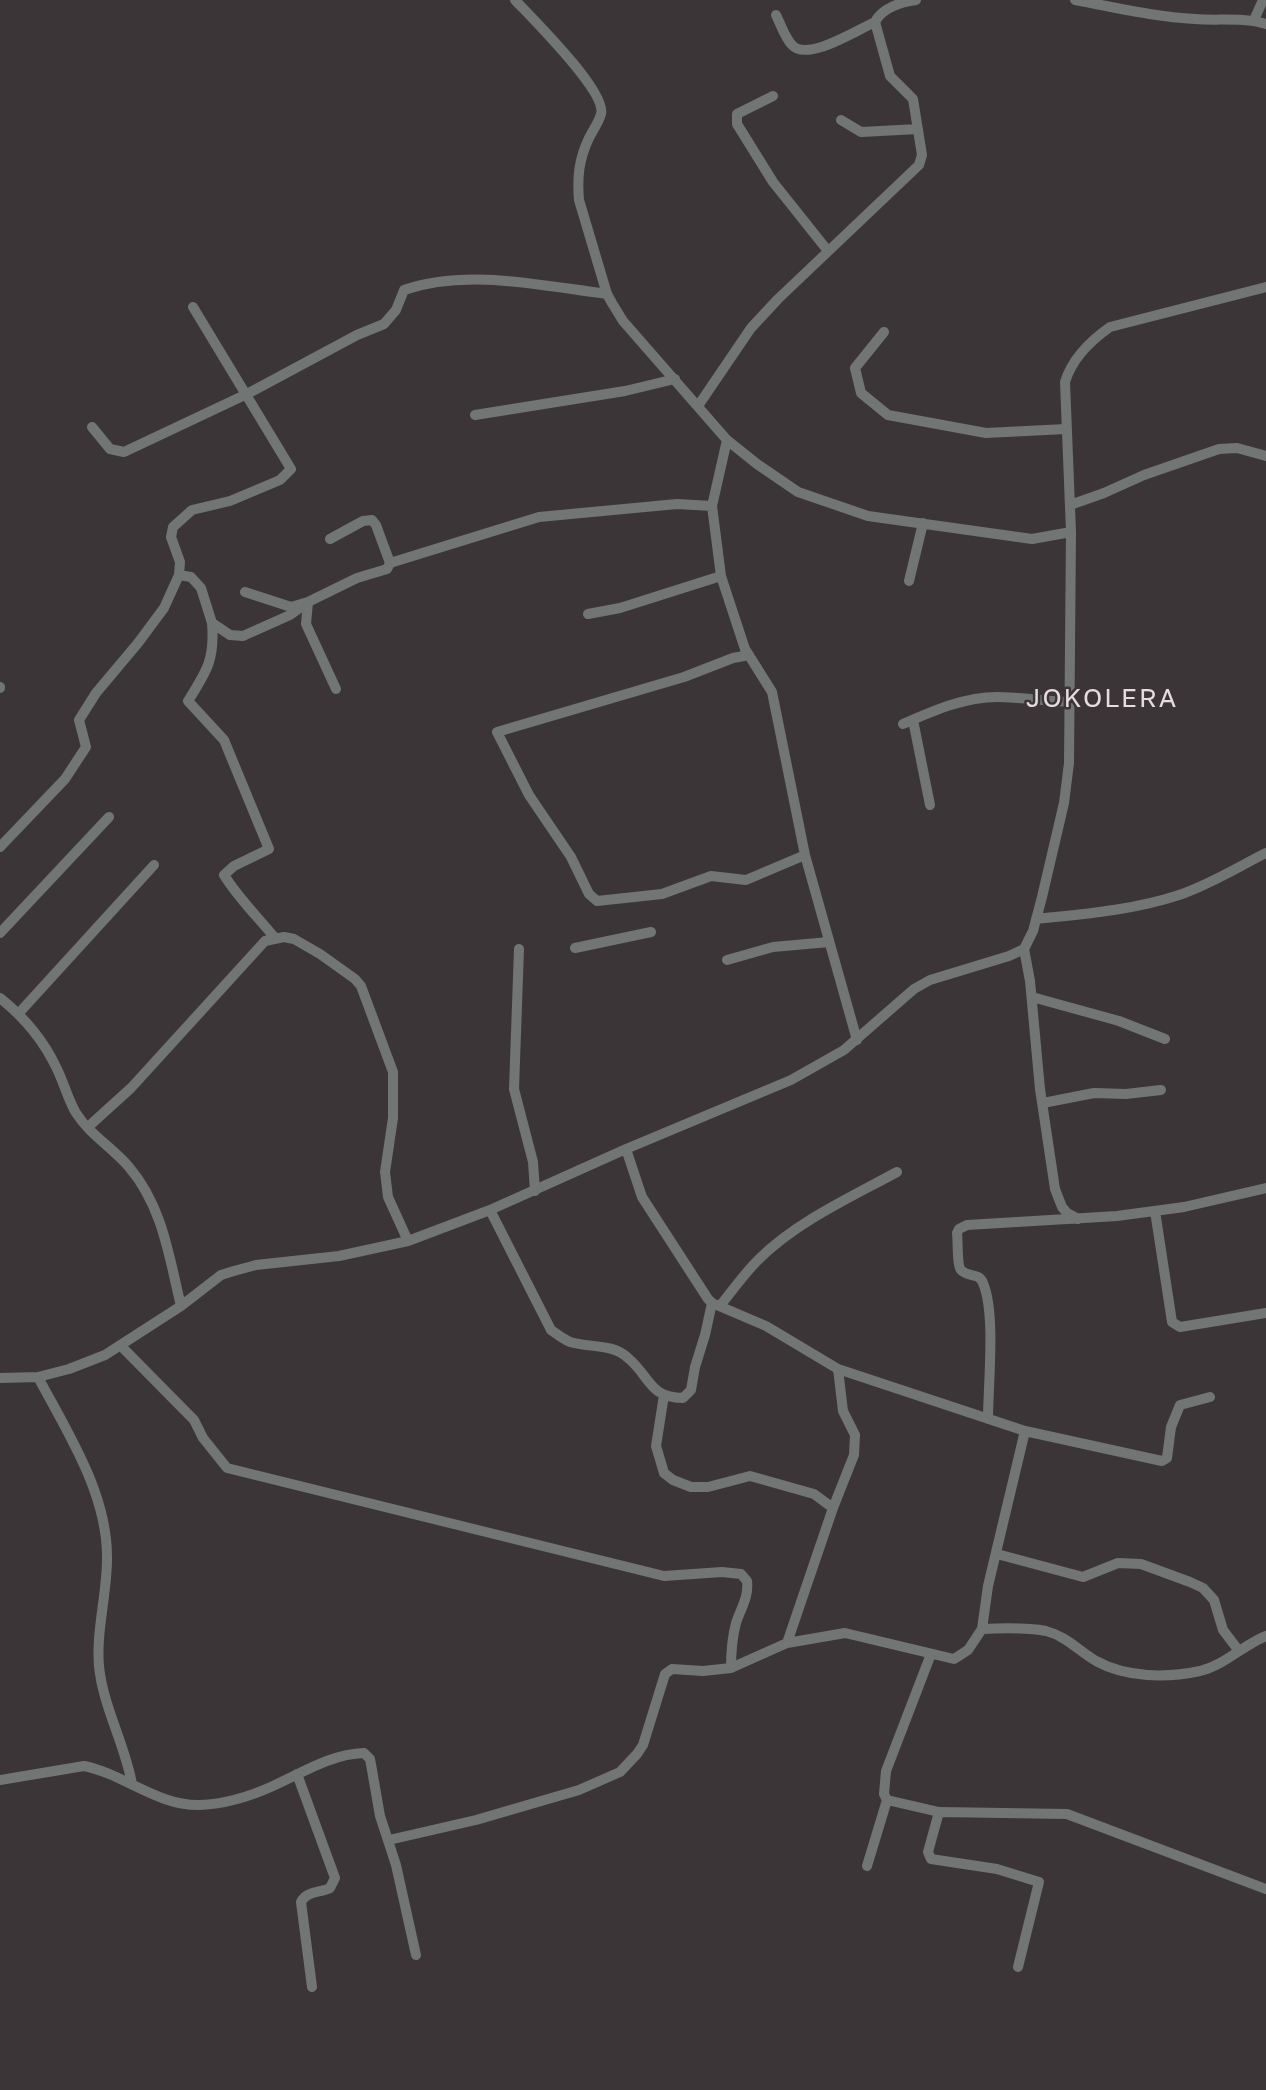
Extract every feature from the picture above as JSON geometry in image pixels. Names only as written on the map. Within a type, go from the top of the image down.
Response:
[{"type":"street","points":[[515,0],[567,56],[599,99],[602,108],[601,116],[580,158],[578,185],[579,200],[607,294],[624,320],[727,440],[798,492],[868,516],[1032,539],[1070,531]]},
{"type":"street","points":[[776,15],[794,48],[822,48],[875,22],[883,12],[903,1],[916,0]]},
{"type":"street","points":[[1075,0],[1168,16],[1254,20],[1266,24]]},
{"type":"street","points":[[1254,20],[1263,0]]},
{"type":"street","points":[[698,406],[751,328],[791,286],[919,166],[922,155],[913,97],[890,76],[875,22]]},
{"type":"street","points":[[773,96],[742,110],[737,114],[737,124],[774,182],[828,251]]},
{"type":"street","points":[[841,121],[861,132],[918,129]]},
{"type":"street","points":[[92,427],[110,449],[124,452],[247,394],[357,335],[384,324],[396,310],[404,290],[418,285],[465,280],[494,281],[607,294]]},
{"type":"street","points":[[0,1378],[38,1377],[69,1369],[121,1346],[222,1275],[234,1270],[339,1256],[408,1241],[490,1210],[791,1080],[835,1057],[914,989],[930,980],[1009,956],[1024,948],[1036,919],[1064,803],[1069,763],[1070,505],[1065,382],[1070,366],[1101,334],[1120,324],[1266,287]]},
{"type":"street","points":[[2,842],[65,779],[86,747],[79,720],[96,693],[164,608],[179,575],[180,562],[172,537],[173,527],[192,510],[230,501],[280,480],[291,470],[193,307]]},
{"type":"street","points":[[884,332],[855,368],[861,393],[888,415],[986,433],[1066,429]]},
{"type":"street","points":[[475,415],[625,391],[675,379]]},
{"type":"street","points":[[727,440],[712,506],[721,576],[741,639],[772,692],[805,855],[857,1040]]},
{"type":"street","points":[[1070,505],[1219,449],[1237,448],[1266,456]]},
{"type":"street","points":[[245,592],[291,607],[308,602],[357,578],[387,569],[390,564],[539,517],[677,504],[712,506]]},
{"type":"street","points":[[330,539],[363,521],[372,520],[390,564]]},
{"type":"street","points":[[909,581],[923,523]]},
{"type":"street","points":[[179,575],[191,577],[201,588],[212,623],[214,646],[207,671],[188,701],[223,740],[269,849],[234,866],[223,875],[241,901],[275,938]]},
{"type":"street","points":[[587,614],[621,608],[721,576]]},
{"type":"street","points":[[212,623],[230,635],[243,636],[290,615],[308,602]]},
{"type":"street","points":[[308,602],[306,624],[336,689]]},
{"type":"street","points":[[749,655],[497,732],[529,795],[571,858],[589,894],[597,901],[662,894],[711,876],[746,880],[805,855]]},
{"type":"street","points":[[544,714],[608,707],[634,696]]},
{"type":"street","points":[[930,805],[908,722],[947,705],[984,698],[1069,702]]},
{"type":"street","points":[[0,933],[109,817]]},
{"type":"street","points":[[1036,919],[1109,911],[1167,899],[1266,853]]},
{"type":"street","points":[[19,1013],[154,865]]},
{"type":"street","points":[[575,948],[651,932]]},
{"type":"street","points":[[88,1128],[131,1087],[265,941],[284,937],[304,944],[361,986],[393,1072],[394,1118],[385,1172],[388,1197],[408,1241]]},
{"type":"street","points":[[727,960],[772,947],[829,942]]},
{"type":"street","points":[[1024,948],[1055,1189],[1062,1207],[1078,1219]]},
{"type":"street","points":[[519,949],[514,1089],[533,1162],[535,1191]]},
{"type":"street","points":[[1031,997],[1119,1021],[1165,1039]]},
{"type":"street","points":[[0,998],[19,1013],[48,1052],[75,1112],[94,1136],[130,1167],[164,1230],[181,1306]]},
{"type":"street","points":[[1042,1103],[1094,1093],[1126,1094],[1161,1090]]},
{"type":"street","points":[[626,1149],[642,1197],[688,1270],[716,1305],[766,1326],[838,1369],[1025,1431],[1162,1461],[1167,1458],[1171,1427],[1180,1405],[1210,1397]]},
{"type":"street","points":[[490,1210],[551,1330],[567,1341],[602,1346],[628,1357],[655,1391],[683,1398],[691,1390],[695,1367],[716,1305],[758,1260],[810,1222],[897,1172]]},
{"type":"street","points":[[988,1419],[990,1349],[984,1285],[978,1275],[961,1270],[958,1231],[967,1225],[1078,1219],[1184,1207],[1266,1188]]},
{"type":"street","points":[[1155,1211],[1174,1325],[1180,1327],[1266,1313]]},
{"type":"street","points":[[121,1346],[187,1412],[227,1468],[664,1576],[722,1572],[741,1574],[747,1581],[748,1596],[741,1607],[733,1635],[730,1668]]},
{"type":"street","points":[[788,1643],[833,1508],[854,1455],[855,1435],[843,1411],[838,1369]]},
{"type":"street","points":[[38,1377],[70,1438],[101,1511],[107,1539],[107,1561],[99,1664],[110,1711],[128,1761],[132,1784]]},
{"type":"street","points":[[664,1395],[656,1446],[664,1474],[691,1487],[708,1487],[750,1476],[814,1494],[833,1508]]},
{"type":"street","points":[[389,1840],[558,1797],[608,1779],[629,1763],[643,1745],[665,1674],[672,1669],[703,1671],[730,1668],[788,1643],[845,1633],[959,1658],[972,1646],[982,1629],[988,1586],[1025,1431]]},
{"type":"street","points":[[997,1554],[1083,1577],[1118,1563],[1141,1564],[1190,1582],[1203,1588],[1214,1600],[1223,1630],[1238,1651]]},
{"type":"street","points":[[982,1629],[1046,1631],[1066,1639],[1096,1661],[1132,1674],[1157,1675],[1213,1667],[1266,1636]]},
{"type":"street","points":[[867,1866],[887,1800],[883,1786],[886,1772],[931,1654]]},
{"type":"street","points":[[0,1780],[84,1766],[98,1768],[156,1796],[178,1803],[200,1805],[256,1793],[310,1767],[364,1753],[373,1769],[385,1832],[416,1955]]},
{"type":"street","points":[[297,1774],[335,1878],[330,1888],[309,1894],[301,1902],[312,1987]]},
{"type":"street","points":[[887,1800],[939,1812],[1067,1814],[1266,1889]]},
{"type":"street","points":[[939,1812],[928,1852],[931,1859],[997,1869],[1039,1882],[1018,1966]]},
{"type":"district","name":"JOKOLERA","points":[[1102,699]]}]
